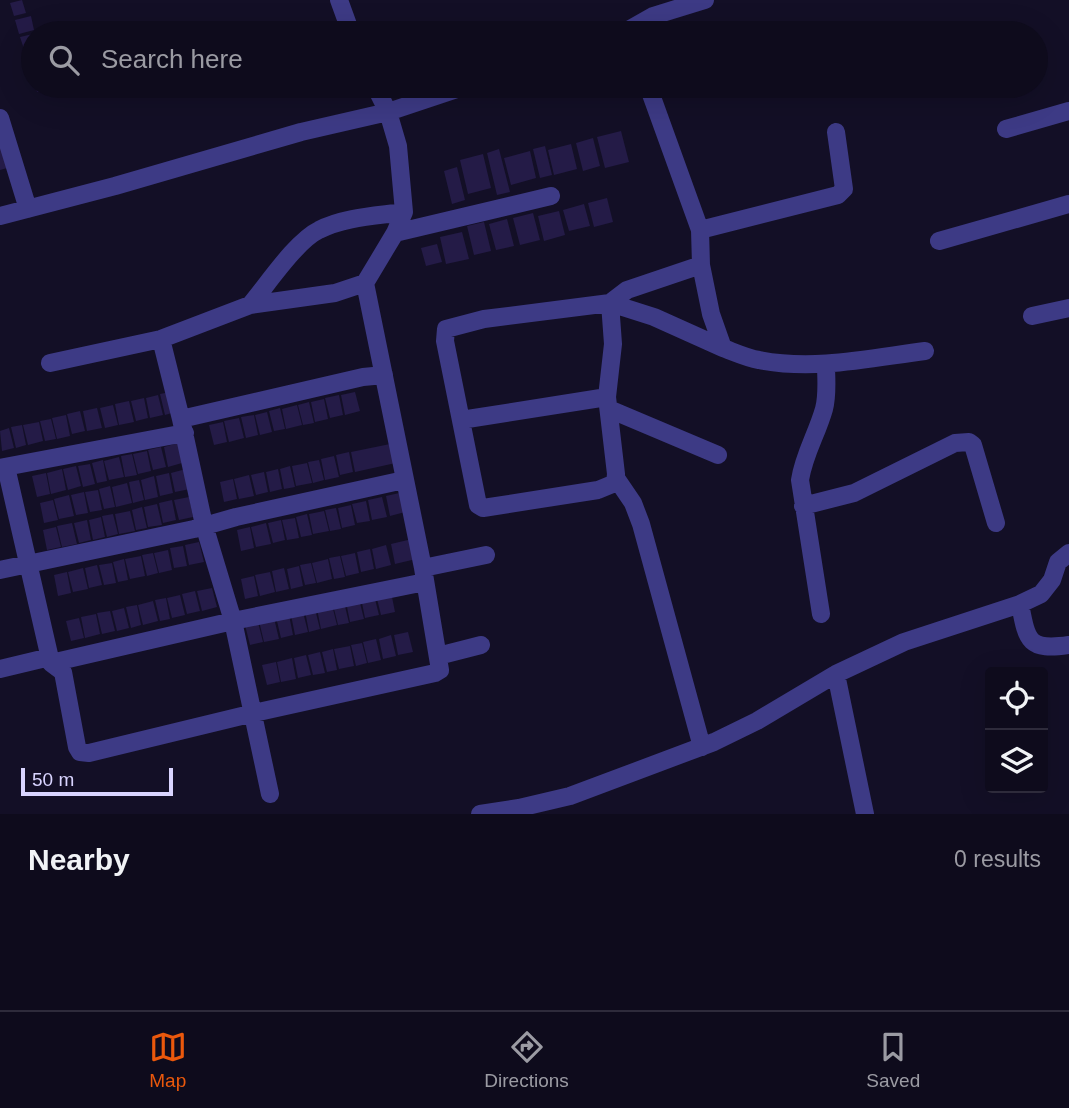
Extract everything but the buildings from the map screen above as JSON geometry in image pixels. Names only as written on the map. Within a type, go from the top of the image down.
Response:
[{"type":"street","points":[[339,0],[347,21]]},
{"type":"street","points":[[639,21],[651,8],[705,0]]},
{"type":"street","points":[[50,363],[161,339],[250,305],[335,293],[365,283],[395,233],[404,212],[398,146],[381,98]]},
{"type":"street","points":[[0,216],[301,132],[388,112],[430,98]]},
{"type":"street","points":[[652,98],[700,230],[701,265],[711,314],[723,348]]},
{"type":"street","points":[[1006,129],[1069,111]]},
{"type":"street","points":[[0,118],[28,209]]},
{"type":"street","points":[[700,230],[838,195],[844,188],[836,132]]},
{"type":"street","points":[[395,233],[551,196]]},
{"type":"street","points":[[939,241],[1069,204]]},
{"type":"street","points":[[250,305],[305,240],[318,230],[341,221],[404,212]]},
{"type":"street","points":[[610,303],[627,290],[701,265]]},
{"type":"street","points":[[365,283],[384,374],[404,480],[424,575],[440,670],[89,753],[80,752],[63,672],[51,660],[30,563],[3,467],[183,426],[363,377],[384,374]]},
{"type":"street","points":[[610,303],[613,344],[608,403],[615,483],[598,489],[481,507],[478,504],[445,341],[446,329],[484,319],[610,303],[654,317],[723,348],[758,360],[826,364],[925,351]]},
{"type":"street","points":[[1032,316],[1069,308]]},
{"type":"street","points":[[161,339],[204,525],[233,621],[270,794]]},
{"type":"street","points":[[821,614],[800,480],[803,460],[824,410],[827,391],[826,364]]},
{"type":"street","points":[[461,420],[608,403],[718,455]]},
{"type":"street","points":[[803,506],[853,493],[955,443],[969,442],[973,445],[996,523]]},
{"type":"street","points":[[616,478],[633,503],[641,524],[702,747]]},
{"type":"street","points":[[0,570],[404,480]]},
{"type":"street","points":[[481,814],[542,809],[702,747],[757,721],[836,674],[904,642],[1020,604],[1041,594],[1052,580],[1058,562],[1069,553]]},
{"type":"street","points":[[0,668],[51,660],[233,621],[424,575],[486,555]]},
{"type":"street","points":[[1020,604],[1029,639],[1048,648],[1069,645]]},
{"type":"street","points":[[438,656],[481,645]]},
{"type":"street","points":[[836,674],[865,814]]}]
